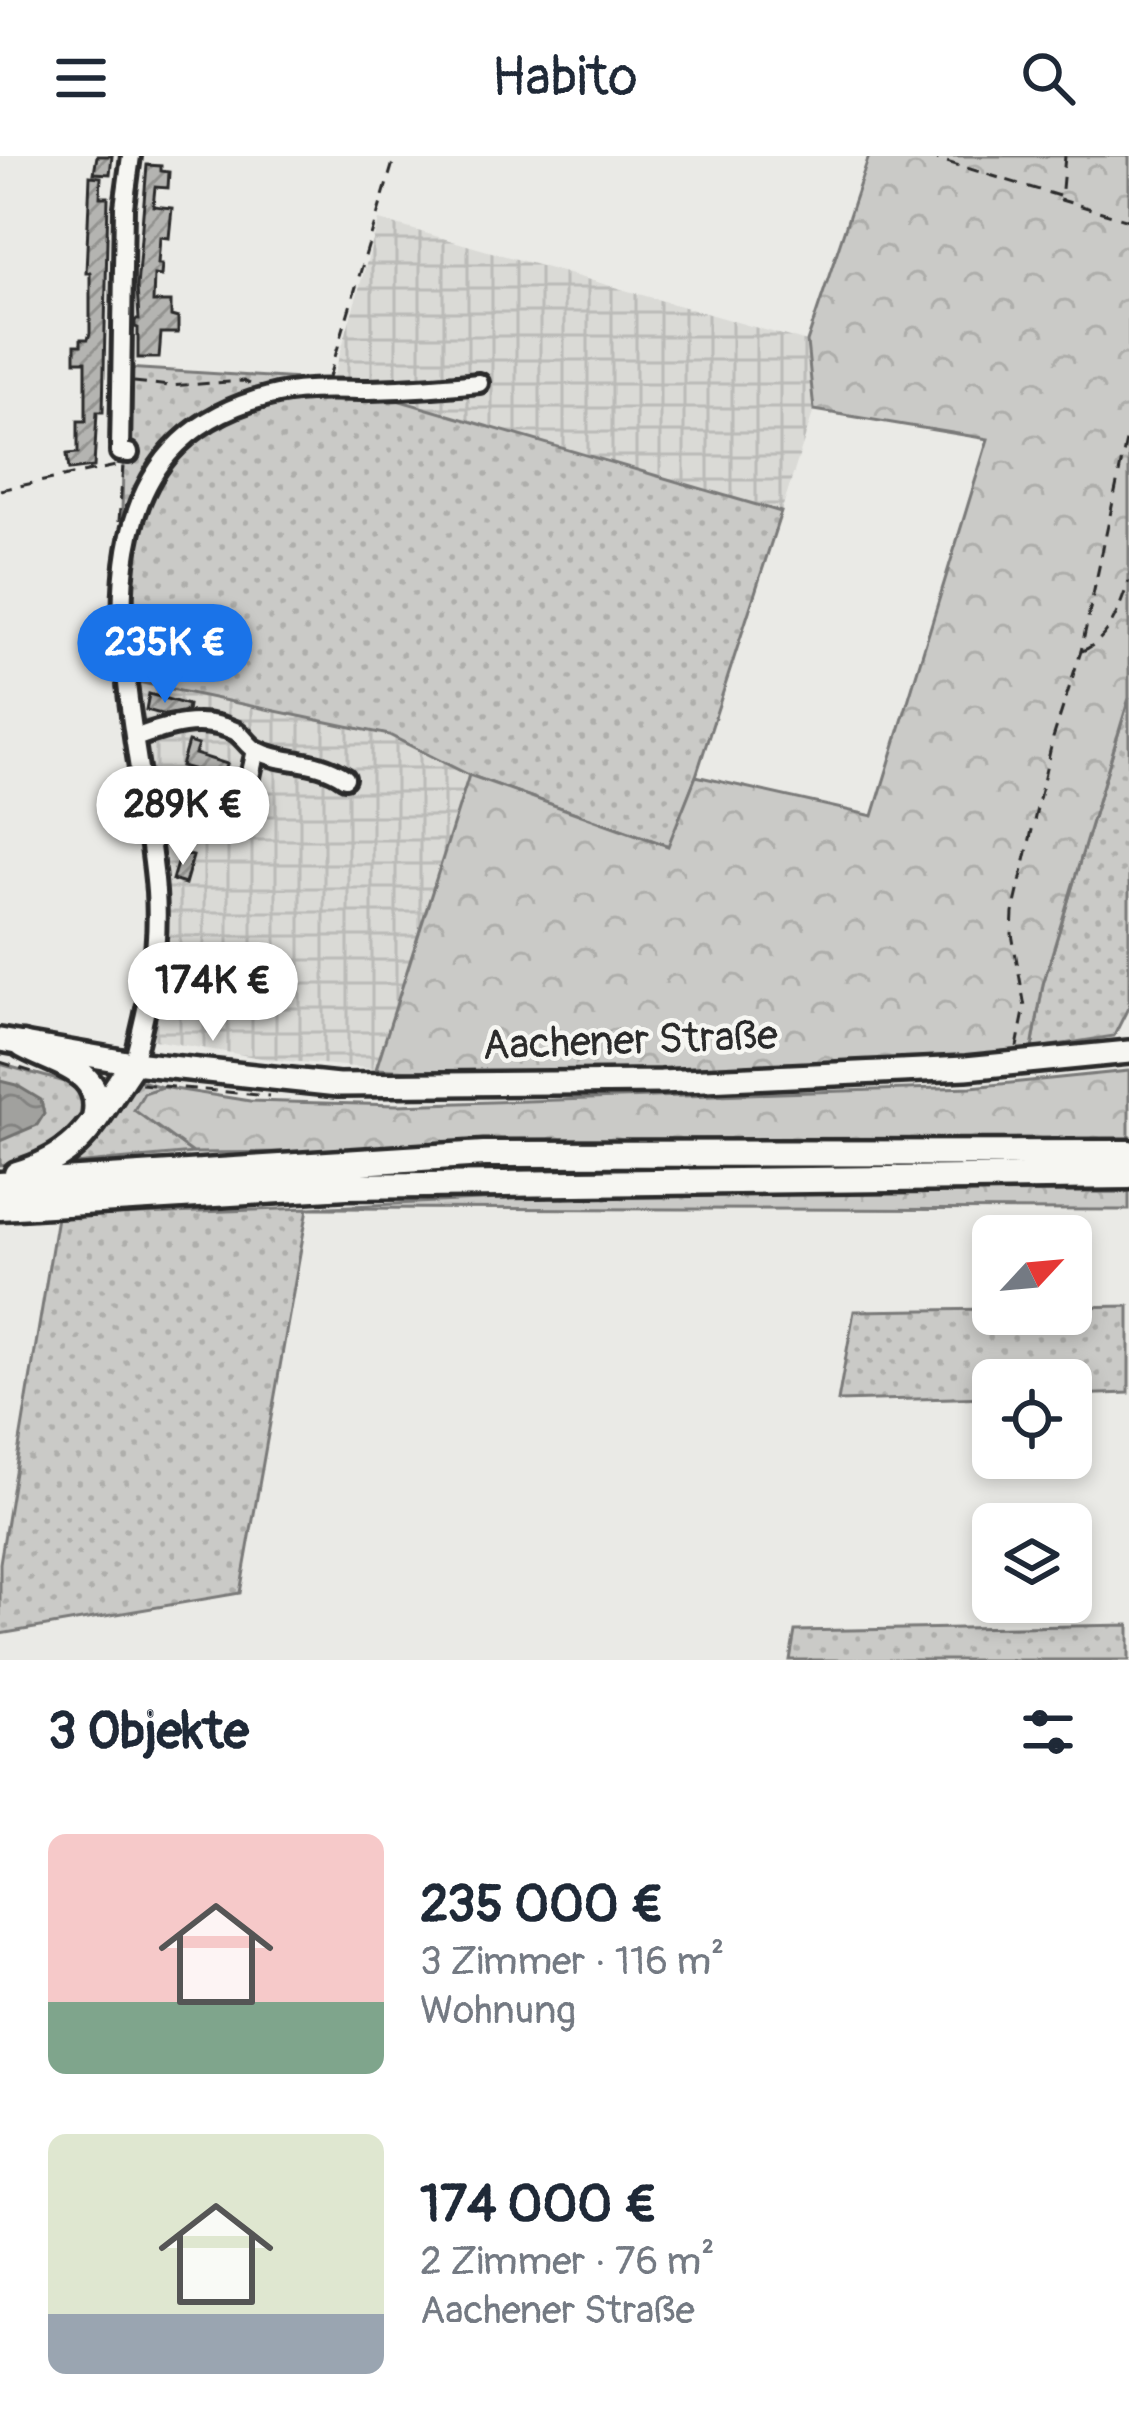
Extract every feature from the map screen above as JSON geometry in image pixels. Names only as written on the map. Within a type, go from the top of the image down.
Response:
[{"type":"highway","points":[[11,1042],[89,1078],[98,1098],[95,1121]]},
{"type":"highway","points":[[0,1181],[62,1156],[95,1121],[133,1063]]},
{"type":"highway","points":[[0,1181],[484,1154],[1129,1153]]},
{"type":"highway","points":[[0,1208],[368,1185],[1129,1176]]},
{"type":"main road","name":"Aachener Straße","points":[[11,1042],[287,1082],[360,1085],[661,1082],[1018,1064],[1129,1052]]},
{"type":"street","points":[[129,452],[120,452],[120,380],[124,207],[131,156]]},
{"type":"street","points":[[133,1063],[158,936],[152,844],[125,679],[122,612],[128,534],[155,475],[172,452],[214,419],[266,396],[479,383]]},
{"type":"street","points":[[135,738],[184,721],[236,731],[256,750],[327,765],[345,778]]},
{"type":"street","points":[[243,808],[256,750]]},
{"type":"path","points":[[324,390],[395,156]]},
{"type":"path","points":[[927,156],[1129,220]]},
{"type":"path","points":[[1059,196],[1065,156]]},
{"type":"path","points":[[120,380],[170,386],[242,381],[266,396]]},
{"type":"path","points":[[1018,1064],[1025,1007],[1012,934],[1013,913],[1054,738],[1082,651],[1129,427]]},
{"type":"path","points":[[0,490],[118,465],[129,452]]},
{"type":"path","points":[[128,534],[119,523],[122,467],[129,452]]},
{"type":"path","points":[[1082,651],[1095,646],[1107,632],[1129,580]]},
{"type":"shaded area","points":[[379,220],[807,342],[814,410],[781,512],[332,381]]},
{"type":"shaded area","points":[[133,681],[389,735],[469,775],[376,1069],[267,1059],[148,1039],[165,936],[164,891]]},
{"type":"green space","points":[[869,156],[1129,156],[1129,698],[1043,984],[1032,1049],[901,1063],[769,1069],[528,1073],[376,1069],[469,775],[668,846],[696,776],[873,816],[988,439],[814,410],[807,342]]},
{"type":"green space","points":[[125,368],[332,381],[781,512],[669,846],[469,775],[389,735],[133,681],[120,609]]},
{"type":"green space","points":[[1129,698],[1129,1006],[1114,1036],[1032,1049],[1043,984]]},
{"type":"green space","points":[[0,1064],[87,1088],[90,1110],[52,1149],[0,1165]]},
{"type":"green space","points":[[1129,1071],[1129,1144],[193,1153],[134,1110],[144,1093],[162,1087],[250,1101],[397,1105],[971,1087]]},
{"type":"green space","points":[[138,1080],[162,1087],[144,1093],[135,1110],[193,1153],[74,1164]]},
{"type":"green space","points":[[1129,1192],[1129,1210],[308,1208],[585,1195]]},
{"type":"green space","points":[[308,1208],[240,1593],[0,1634],[0,1563],[57,1217]]},
{"type":"green space","points":[[1129,1306],[1129,1393],[1092,1394],[1092,1359],[972,1359],[972,1398],[838,1401],[854,1311],[972,1309],[972,1335],[1092,1335],[1092,1307]]},
{"type":"green space","points":[[1129,1625],[1129,1660],[790,1660],[795,1631]]},
{"type":"water","points":[[0,1081],[41,1100],[44,1114],[37,1125],[0,1141]]},
{"type":"building","points":[[97,156],[112,156],[110,174],[94,173]]},
{"type":"building","points":[[147,165],[169,172],[168,188],[155,187],[153,206],[172,208],[169,238],[160,237],[161,276],[154,275],[153,302],[171,302],[178,333],[161,333],[159,358],[138,358],[135,327]]},
{"type":"building","points":[[90,176],[101,177],[100,197],[108,197],[103,412],[97,412],[94,467],[69,470],[67,454],[78,453],[78,421],[86,421],[86,361],[75,361],[75,345],[81,345],[90,333],[90,273],[86,273]]},
{"type":"building","points":[[149,694],[188,705],[187,711],[165,715],[146,710]]},
{"type":"building","points":[[188,742],[198,745],[195,754],[227,764],[223,778],[181,766]]},
{"type":"building","points":[[180,853],[193,856],[185,884],[172,880]]}]
